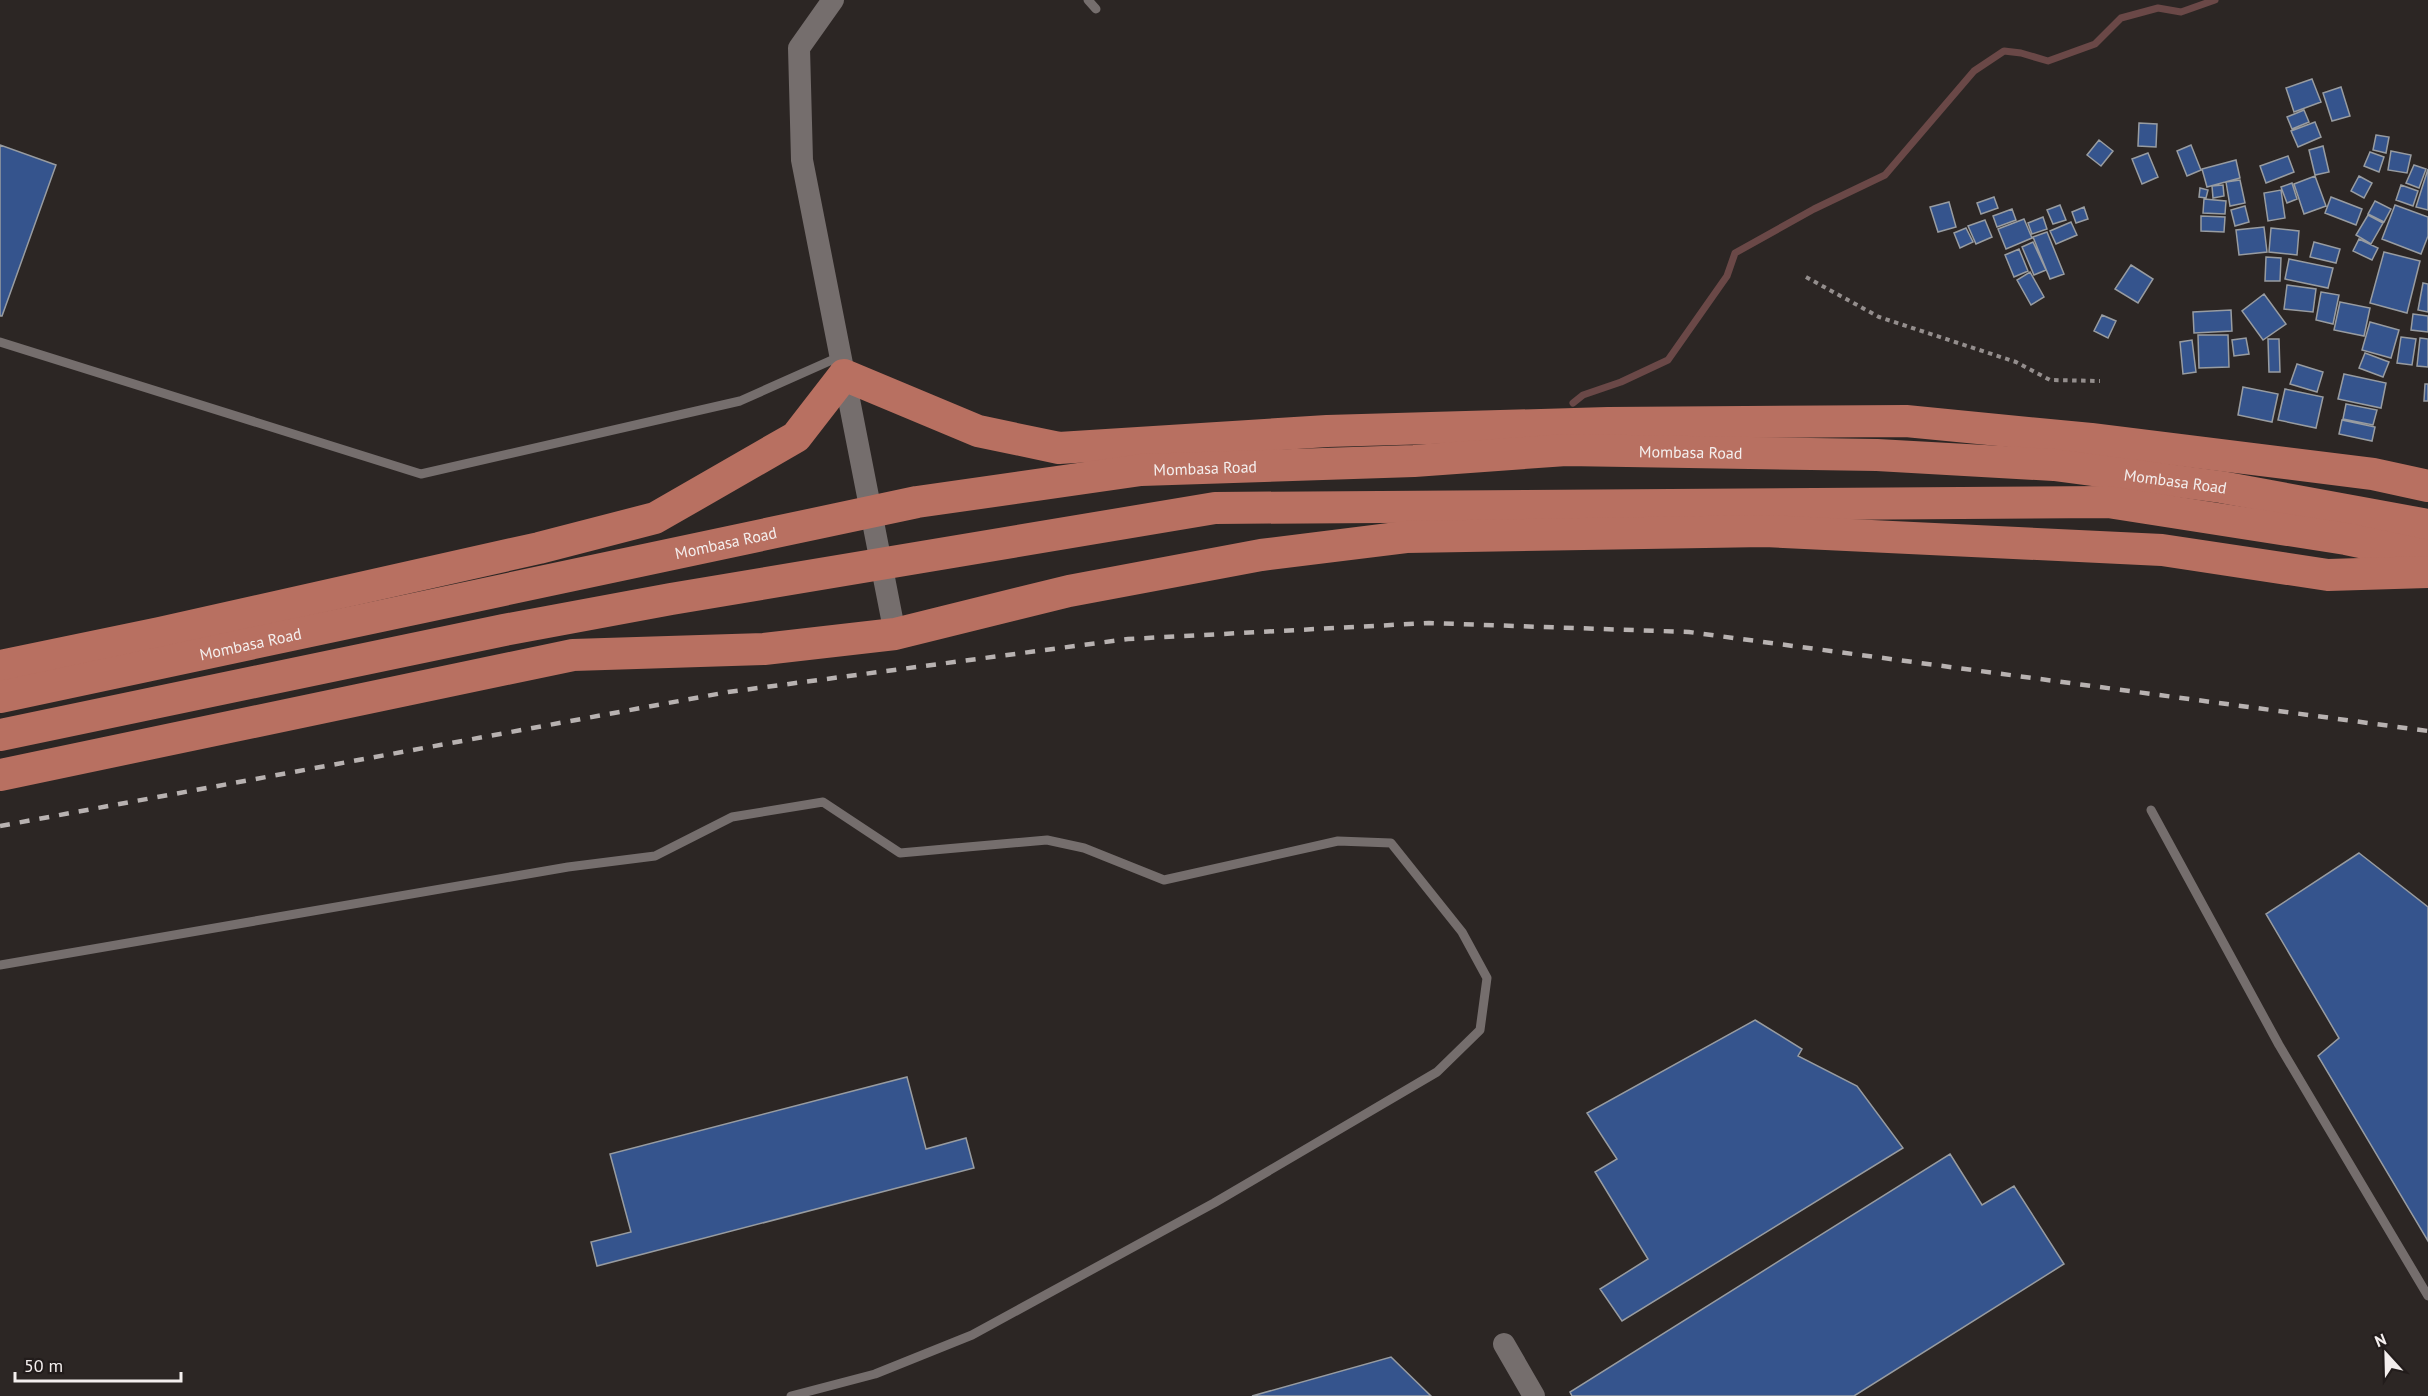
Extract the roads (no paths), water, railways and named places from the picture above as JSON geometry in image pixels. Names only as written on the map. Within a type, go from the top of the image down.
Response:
[{"type":"highway","points":[[0,666],[160,633],[539,548],[655,518],[796,437],[843,365],[978,431],[1059,448],[1327,431],[1608,423],[1906,421],[2091,439],[2350,471],[2428,486]]},
{"type":"highway","name":"Mombasa Road","points":[[0,697],[917,502],[1141,470],[1414,461],[1566,450],[1877,455],[2054,465],[2222,487],[2428,525]]},
{"type":"highway","name":"Mombasa Road","points":[[0,735],[537,624],[671,599],[1215,508],[2108,502],[2346,539],[2428,556]]},
{"type":"highway","points":[[0,776],[573,655],[764,649],[895,634],[1069,591],[1262,555],[1406,537],[1765,531],[2162,550],[2328,575],[2428,572]]},
{"type":"street","points":[[832,0],[799,48],[802,160],[895,634]]},
{"type":"street","points":[[1504,1344],[1534,1396]]},
{"type":"lane","points":[[1088,0],[1096,9]]},
{"type":"lane","points":[[0,342],[421,474],[740,401],[843,365]]},
{"type":"lane","points":[[0,965],[556,869],[655,856],[732,817],[823,802],[900,853],[1047,840],[1084,848],[1164,880],[1338,841],[1391,843],[1462,932],[1487,978],[1480,1030],[1437,1072],[1214,1203],[972,1335],[874,1374],[791,1396]]},
{"type":"lane","points":[[2151,810],[2279,1045],[2428,1296]]},
{"type":"waterway","points":[[1573,403],[1583,395],[1621,382],[1668,360],[1727,276],[1735,253],[1814,209],[1885,175],[1974,71],[2004,51],[2021,53],[2048,61],[2095,44],[2121,18],[2158,8],[2181,12],[2215,0]]},
{"type":"railway","points":[[0,826],[728,692],[1128,639],[1429,623],[1689,632],[2428,731]]}]
